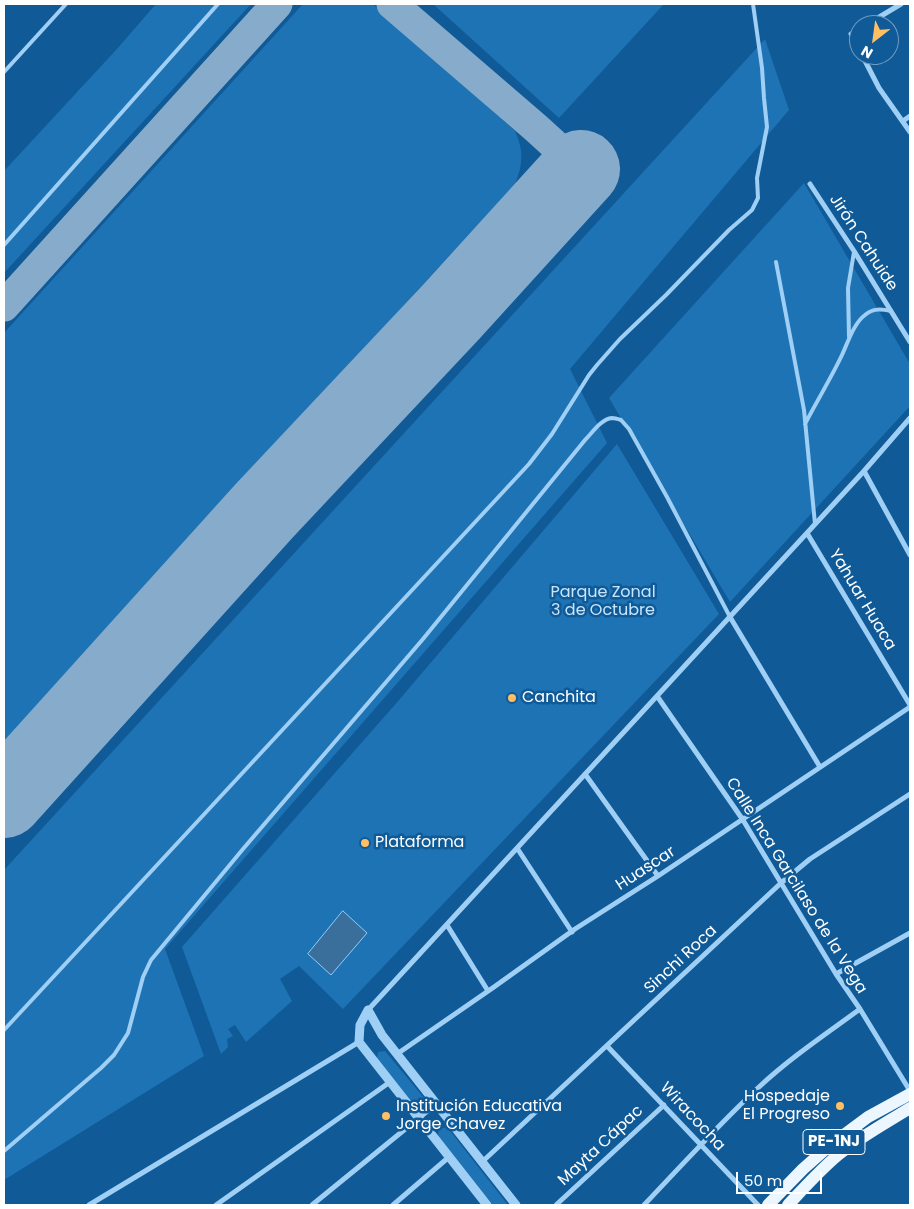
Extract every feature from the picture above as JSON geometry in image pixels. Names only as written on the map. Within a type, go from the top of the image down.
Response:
[{"type":"main road","name":"PE-1NJ","points":[[768,1205],[803,1169],[829,1146],[868,1117],[910,1092]]},
{"type":"main road","name":"PE-1NJ","points":[[788,1205],[836,1156],[910,1108]]},
{"type":"street","points":[[883,15],[901,4]]},
{"type":"street","points":[[867,65],[879,88],[910,132]]},
{"type":"street","points":[[903,121],[910,116]]},
{"type":"street","name":"Jirón Cahuide","points":[[810,184],[910,342]]},
{"type":"street","points":[[486,1205],[359,1042],[360,1025],[368,1010],[864,471],[910,418]]},
{"type":"street","points":[[864,471],[910,555]]},
{"type":"street","name":"Yahuar Huaca","points":[[807,533],[910,706]]},
{"type":"street","points":[[730,617],[820,767]]},
{"type":"street","name":"Calle Inca Garcilaso de la Vega","points":[[657,696],[743,820],[910,1092]]},
{"type":"street","name":"Huascar","points":[[396,1054],[572,932],[743,820],[910,706]]},
{"type":"street","points":[[585,774],[658,876]]},
{"type":"street","name":"Sinchi Roca","points":[[482,1162],[781,883],[810,859],[910,794]]},
{"type":"street","points":[[517,848],[572,932]]},
{"type":"street","points":[[446,925],[488,991]]},
{"type":"street","points":[[836,974],[910,932]]},
{"type":"street","points":[[644,1205],[701,1144],[760,1086],[804,1050],[860,1009]]},
{"type":"street","points":[[368,1010],[382,1035],[396,1054],[516,1205]]},
{"type":"street","points":[[89,1205],[359,1042]]},
{"type":"street","name":"Wiracocha","points":[[608,1046],[758,1205]]},
{"type":"street","points":[[216,1205],[390,1082]]},
{"type":"street","points":[[312,1205],[436,1104]]},
{"type":"street","name":"Mayta Cápac","points":[[556,1205],[664,1105]]},
{"type":"street","points":[[393,1205],[449,1157]]},
{"type":"lane","points":[[4,72],[66,4]]},
{"type":"lane","points":[[4,245],[218,4]]},
{"type":"lane","points":[[4,1030],[529,464],[552,434],[589,375],[620,339],[729,230],[752,210],[758,198],[757,178],[767,127],[762,68],[753,4]]},
{"type":"lane","points":[[848,339],[848,288],[854,251]]},
{"type":"lane","points":[[776,262],[805,424],[815,524]]},
{"type":"lane","points":[[805,424],[848,339],[863,316],[880,309],[891,311]]},
{"type":"lane","points":[[4,1151],[114,1055],[128,1034],[143,978],[150,960],[423,639],[585,440],[606,420],[612,418],[621,420],[629,429],[730,617]]},
{"type":"green space","points":[[156,4],[251,4],[4,273],[4,171]]},
{"type":"green space","points":[[303,4],[373,4],[515,131],[520,145],[521,158],[520,170],[515,184],[4,745],[4,333]]},
{"type":"green space","points":[[433,4],[664,4],[559,118]]},
{"type":"green space","points":[[765,39],[789,110],[570,369],[607,443],[165,949],[204,1056],[4,1180],[4,870]]},
{"type":"green space","points":[[804,183],[910,364],[910,406],[730,602],[609,398]]},
{"type":"green space","name":"Parque Zonal 3 de Octubre","points":[[617,444],[719,614],[343,1009],[299,966],[280,979],[292,1001],[246,1042],[235,1025],[228,1029],[233,1036],[227,1039],[228,1047],[221,1054],[182,947],[399,700]]},
{"type":"green space","points":[[385,1051],[429,1104],[424,1110],[418,1111],[377,1058],[378,1052]]},
{"type":"green space","points":[[447,1127],[508,1205],[493,1205],[438,1136],[439,1129]]},
{"type":"shaded area","points":[[343,911],[367,933],[331,975],[308,954]]},
{"type":"taxiway","points":[[4,306],[277,4]]},
{"type":"taxiway","points":[[392,4],[581,169]]},
{"type":"runway","points":[[4,799],[264,511],[451,312],[581,169]]},
{"type":"place","name":"Canchita","points":[[512,698]]},
{"type":"place","name":"Plataforma","points":[[365,843]]},
{"type":"place","name":"Hospedaje El Progreso","points":[[840,1106]]},
{"type":"place","name":"Institución Educativa Jorge Chavez","points":[[386,1116]]}]
